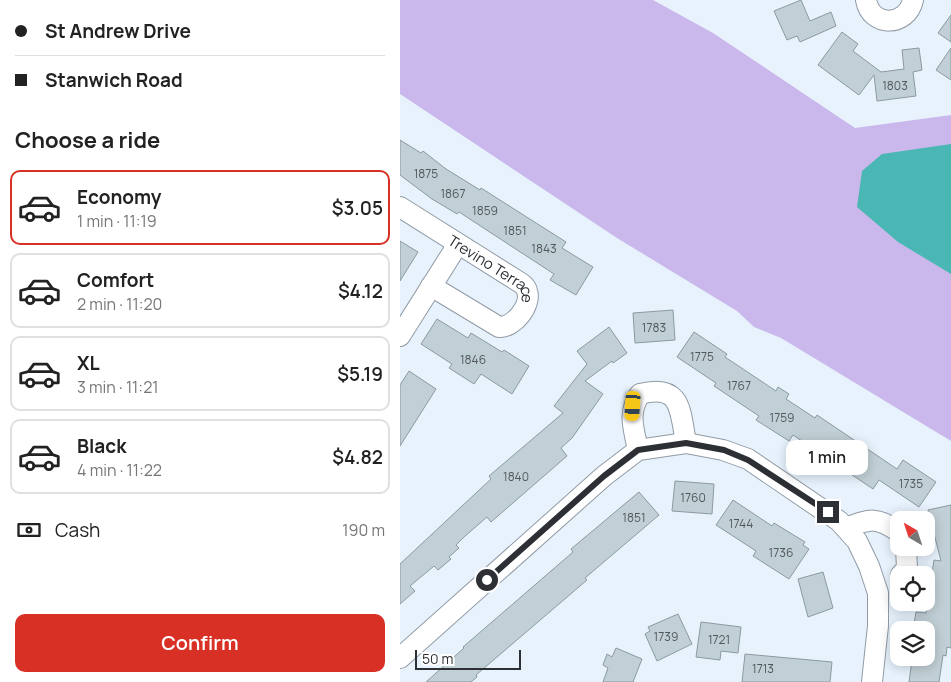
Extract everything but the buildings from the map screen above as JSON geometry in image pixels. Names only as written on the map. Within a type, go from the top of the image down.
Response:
[{"type":"street","points":[[866,0],[867,7],[877,18],[893,22],[906,15],[913,0]]},
{"type":"street","name":"Trevino Terrace","points":[[400,207],[527,288],[527,302],[512,324],[506,328],[499,327],[432,286]]},
{"type":"street","points":[[400,336],[458,244]]},
{"type":"street","points":[[638,450],[632,418],[633,406],[640,394],[657,390],[671,395],[679,408],[686,443]]},
{"type":"street","points":[[400,658],[604,476],[638,450],[686,443],[724,450],[748,460],[816,503],[846,528],[857,541],[877,590],[878,626],[872,682]]},
{"type":"street","points":[[846,528],[868,520],[884,521],[890,525]]},
{"type":"street","points":[[877,590],[890,582]]},
{"type":"shaded area","points":[[400,0],[653,0],[713,33],[855,128],[951,115],[951,441],[781,338],[754,327],[737,311],[617,238],[400,94]]},
{"type":"shaded area","points":[[951,144],[951,274],[898,242],[857,207],[862,171],[882,154]]},
{"type":"route","points":[[487,580],[604,476],[638,450],[686,443],[724,450],[748,460],[828,512]]}]
